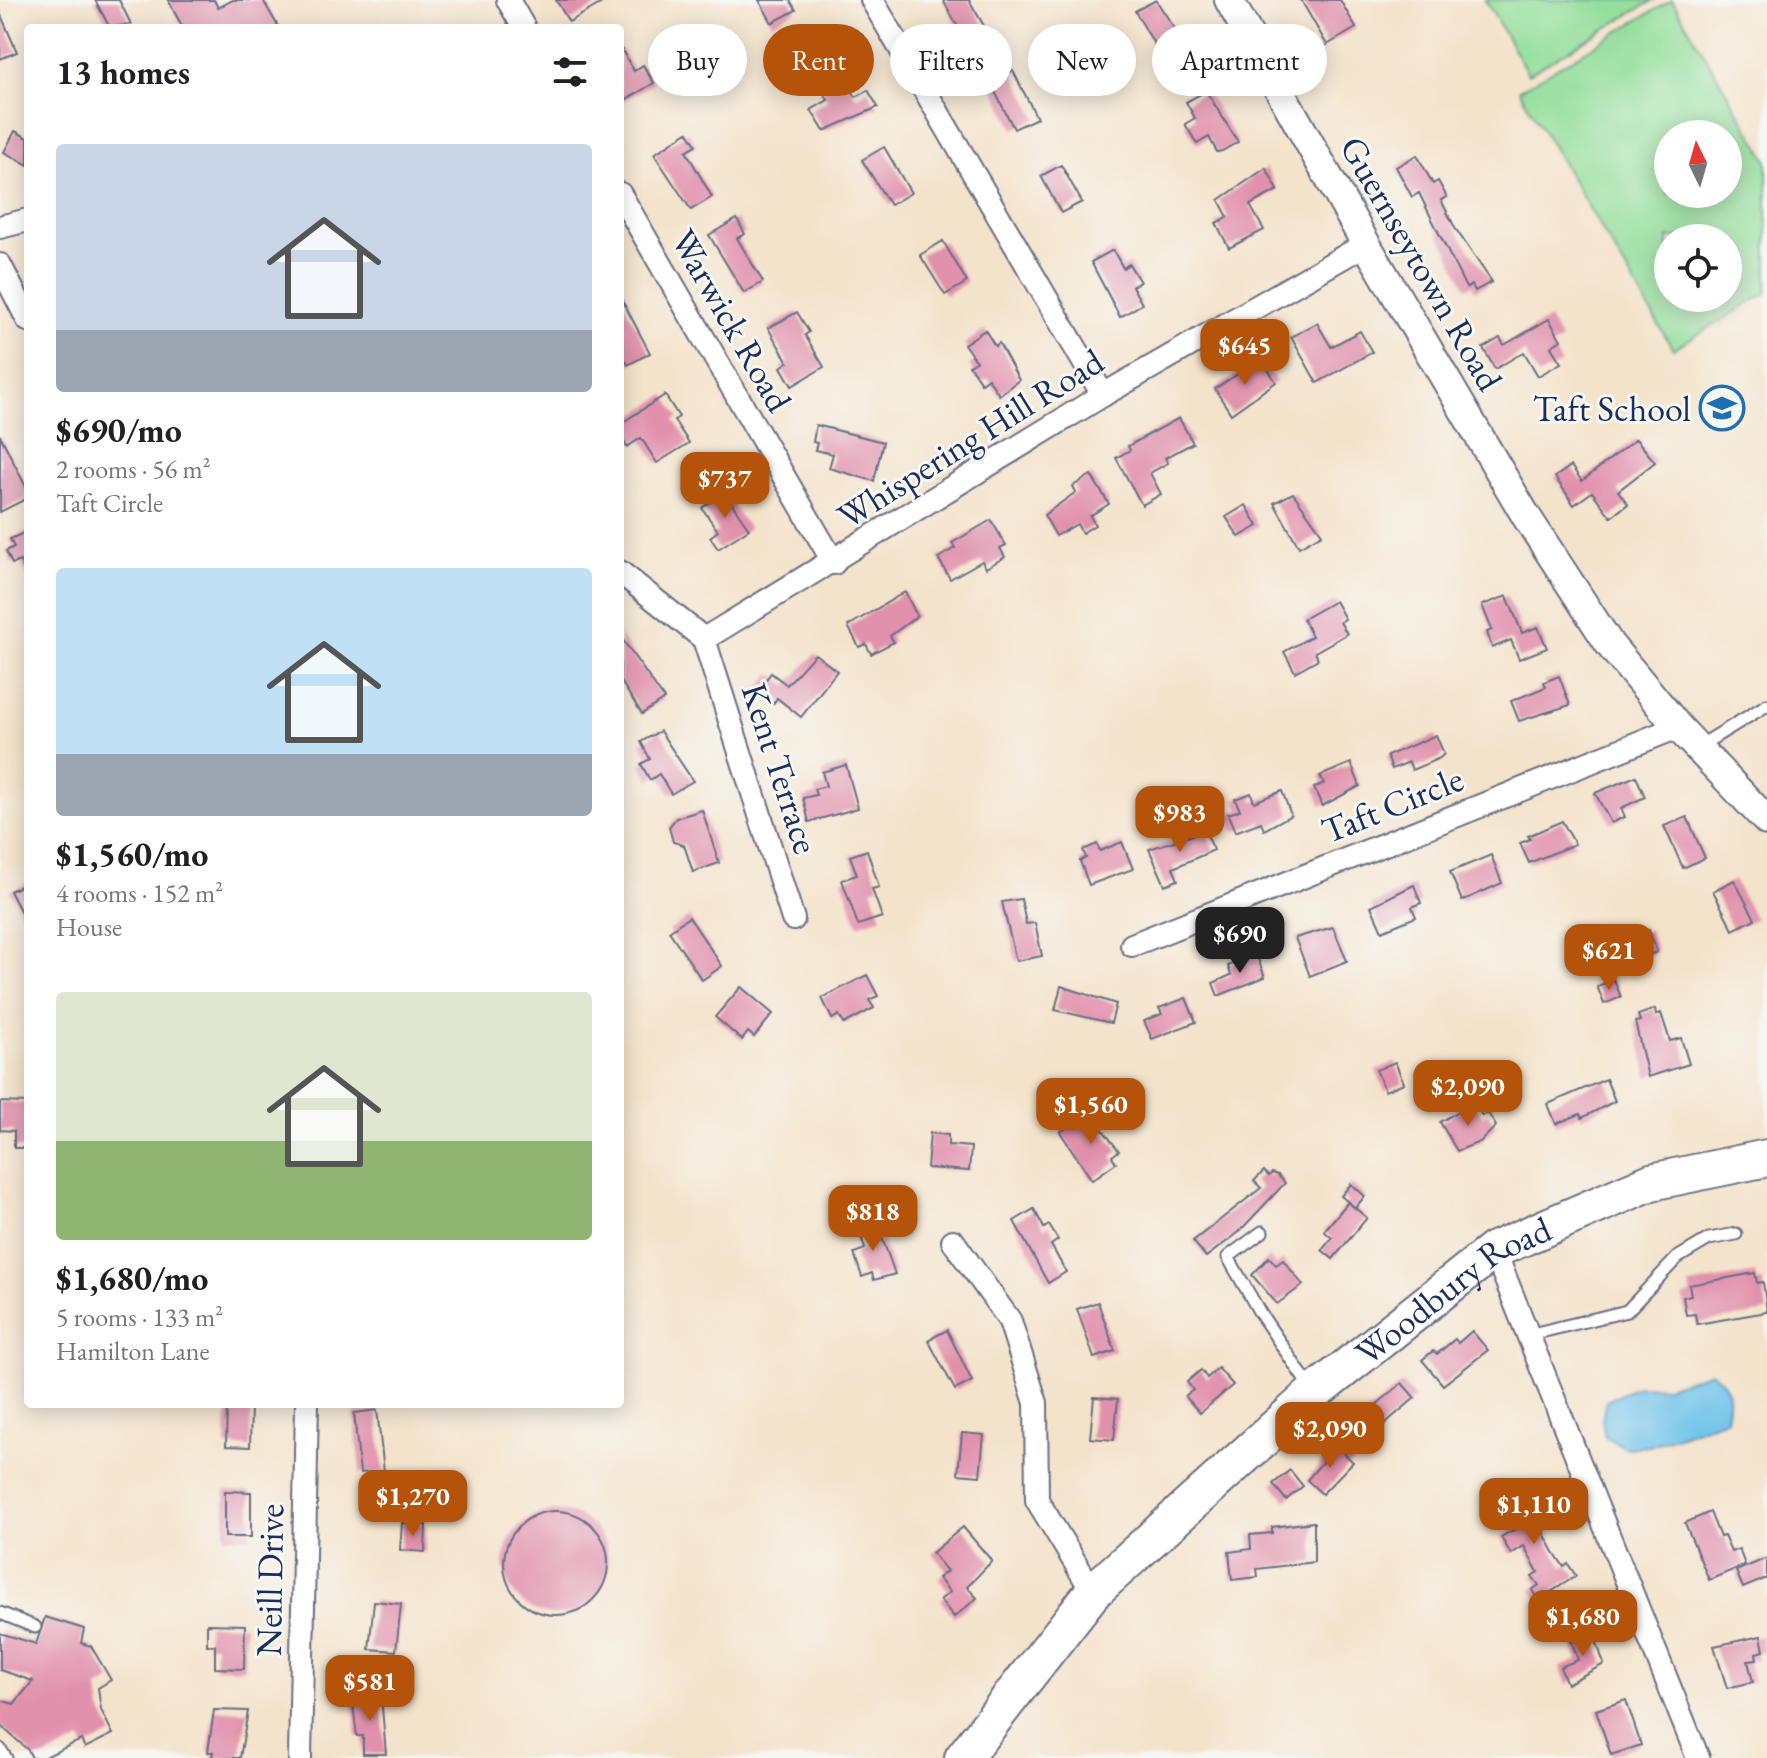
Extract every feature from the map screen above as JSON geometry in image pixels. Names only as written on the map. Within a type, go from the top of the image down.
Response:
[{"type":"main road","name":"Woodbury Road","points":[[963,1758],[1093,1592],[1314,1393],[1494,1250],[1651,1182],[1767,1158]]},
{"type":"street","points":[[508,0],[522,24]]},
{"type":"street","points":[[872,0],[1103,395]]},
{"type":"street","name":"Guernseytown Road","points":[[1229,0],[1366,244],[1543,542],[1610,645],[1687,737],[1767,821]]},
{"type":"street","name":"Warwick Road","points":[[624,201],[834,563]]},
{"type":"street","points":[[0,227],[24,221]]},
{"type":"street","name":"Whispering Hill Road","points":[[704,639],[834,563],[1103,395],[1366,244]]},
{"type":"street","points":[[0,265],[24,312]]},
{"type":"street","points":[[624,575],[704,639]]},
{"type":"street","name":"Kent Terrace","points":[[704,639],[793,919]]},
{"type":"street","name":"Taft Circle","points":[[1132,945],[1687,737]]},
{"type":"street","points":[[953,1241],[1010,1321],[1036,1403],[1037,1500],[1093,1592]]},
{"type":"street","points":[[1494,1250],[1698,1758]]},
{"type":"street","name":"Neill Drive","points":[[300,1758],[307,1408]]},
{"type":"lane","points":[[1687,737],[1767,705]]},
{"type":"lane","points":[[1262,1232],[1228,1257],[1260,1313],[1314,1393]]},
{"type":"lane","points":[[1528,1335],[1627,1311],[1677,1258],[1709,1239],[1736,1234]]},
{"type":"lane","points":[[0,1613],[35,1627]]},
{"type":"lane","points":[[0,1749],[6,1758]]},
{"type":"green space","points":[[1485,0],[1654,0],[1528,74]]},
{"type":"green space","points":[[1672,0],[1767,160],[1767,293],[1742,308],[1742,224],[1654,224],[1654,312],[1735,312],[1673,349],[1519,90]]},
{"type":"water","points":[[1711,1372],[1728,1392],[1726,1419],[1649,1446],[1626,1448],[1605,1437],[1602,1419],[1606,1401],[1638,1386],[1666,1387]]},
{"type":"building","points":[[95,0],[119,0],[131,24],[108,24]]},
{"type":"building","points":[[168,0],[214,0],[218,8],[233,0],[263,0],[277,24],[181,24]]},
{"type":"building","points":[[556,0],[607,0],[569,22]]},
{"type":"building","points":[[759,0],[790,0],[796,10],[772,23]]},
{"type":"building","points":[[943,0],[969,0],[983,24],[956,24]]},
{"type":"building","points":[[1156,0],[1172,24],[1152,24],[1152,40],[1135,11]]},
{"type":"building","points":[[1301,0],[1340,0],[1356,28],[1327,45],[1327,24],[1315,24]]},
{"type":"building","points":[[0,13],[17,52],[0,59]]},
{"type":"building","points":[[624,54],[634,71],[643,65],[648,73],[648,87],[624,101]]},
{"type":"building","points":[[1012,71],[1037,118],[1014,129],[997,96],[1012,96]]},
{"type":"building","points":[[825,96],[872,96],[878,107],[824,131],[811,110],[828,100]]},
{"type":"building","points":[[1197,96],[1209,96],[1238,142],[1217,152],[1209,137],[1197,144],[1185,124],[1195,118],[1186,102]]},
{"type":"building","points":[[15,131],[24,136],[24,163],[4,152]]},
{"type":"building","points":[[688,132],[696,145],[686,151],[712,197],[691,210],[654,154]]},
{"type":"building","points":[[884,147],[911,193],[890,205],[862,160]]},
{"type":"building","points":[[1417,155],[1433,184],[1438,181],[1447,197],[1441,200],[1455,228],[1492,282],[1475,291],[1472,285],[1466,288],[1419,193],[1412,197],[1396,167]]},
{"type":"building","points":[[1061,165],[1082,202],[1061,213],[1041,176]]},
{"type":"building","points":[[1266,168],[1278,190],[1250,205],[1264,230],[1229,248],[1216,223],[1228,217],[1219,200]]},
{"type":"building","points":[[737,219],[745,234],[737,238],[763,282],[744,293],[709,235]]},
{"type":"building","points":[[943,241],[967,282],[945,295],[920,255]]},
{"type":"building","points":[[1113,250],[1123,268],[1129,264],[1140,282],[1132,286],[1142,304],[1120,317],[1091,262]]},
{"type":"building","points":[[624,304],[650,353],[628,365],[624,358]]},
{"type":"building","points":[[797,312],[809,332],[805,335],[824,367],[792,386],[781,367],[788,362],[768,328]]},
{"type":"building","points":[[1549,319],[1561,340],[1551,347],[1561,363],[1538,376],[1524,352],[1495,369],[1483,348],[1500,338],[1504,345]]},
{"type":"building","points":[[1317,323],[1331,347],[1360,331],[1372,352],[1317,383],[1291,337]]},
{"type":"building","points":[[985,330],[995,346],[999,343],[1019,380],[999,395],[988,378],[981,383],[969,365],[976,361],[964,344]]},
{"type":"building","points":[[1264,363],[1276,382],[1231,414],[1215,389],[1250,366],[1253,370]]},
{"type":"building","points":[[665,395],[679,417],[674,420],[689,443],[657,463],[641,438],[627,447],[624,442],[624,421]]},
{"type":"building","points":[[1179,418],[1193,443],[1165,458],[1168,463],[1150,473],[1161,494],[1142,505],[1116,458],[1130,450],[1128,446]]},
{"type":"building","points":[[816,425],[883,442],[874,481],[829,468],[833,454],[815,450]]},
{"type":"building","points":[[0,435],[24,483],[24,500],[0,512]]},
{"type":"building","points":[[1636,439],[1655,462],[1618,491],[1628,504],[1611,517],[1592,492],[1574,505],[1555,477],[1571,466],[1582,481]]},
{"type":"building","points":[[1091,475],[1109,504],[1090,516],[1095,525],[1082,533],[1077,524],[1056,536],[1044,515],[1076,492],[1073,486]]},
{"type":"building","points":[[724,492],[749,529],[718,549],[710,537],[718,531],[702,508]]},
{"type":"building","points":[[1293,493],[1322,534],[1299,547],[1274,503]]},
{"type":"building","points":[[1246,505],[1258,526],[1239,537],[1226,517]]},
{"type":"building","points":[[991,520],[1006,545],[1000,548],[1005,557],[986,568],[982,561],[950,579],[938,558],[955,548],[952,543]]},
{"type":"building","points":[[24,533],[24,570],[20,561],[12,564],[6,551],[14,547],[10,539]]},
{"type":"building","points":[[905,592],[917,616],[890,636],[894,642],[871,654],[866,644],[859,647],[848,626]]},
{"type":"building","points":[[1507,596],[1522,633],[1538,627],[1547,648],[1519,659],[1511,640],[1492,648],[1487,632],[1492,630],[1482,605]]},
{"type":"building","points":[[1335,601],[1345,619],[1340,622],[1347,634],[1315,652],[1318,659],[1295,672],[1284,652],[1312,636],[1303,619]]},
{"type":"building","points":[[624,642],[664,699],[642,714],[624,686]]},
{"type":"building","points":[[815,654],[837,671],[801,717],[777,698],[773,704],[757,691],[771,673],[787,685]]},
{"type":"building","points":[[1559,676],[1570,705],[1519,721],[1511,701],[1546,687],[1544,682]]},
{"type":"building","points":[[660,731],[693,781],[671,794],[659,774],[650,780],[641,764],[650,759],[641,742]]},
{"type":"building","points":[[1436,735],[1444,754],[1440,758],[1412,770],[1409,762],[1392,769],[1387,756]]},
{"type":"building","points":[[1351,763],[1360,786],[1322,806],[1314,788],[1324,783],[1320,776]]},
{"type":"building","points":[[846,765],[858,808],[809,822],[803,798],[816,795],[814,789],[826,786],[822,772]]},
{"type":"building","points":[[1636,776],[1645,797],[1621,808],[1625,817],[1611,823],[1595,793]]},
{"type":"building","points":[[1282,791],[1291,815],[1264,830],[1261,822],[1235,832],[1228,814],[1240,810],[1235,799],[1251,793],[1254,802]]},
{"type":"building","points":[[702,810],[719,863],[693,872],[684,845],[673,842],[669,827],[676,818]]},
{"type":"building","points":[[1687,817],[1705,858],[1683,868],[1664,826]]},
{"type":"building","points":[[1562,821],[1575,844],[1529,863],[1520,843],[1530,839],[1528,836]]},
{"type":"building","points":[[1205,831],[1214,850],[1173,868],[1178,880],[1165,885],[1149,849]]},
{"type":"building","points":[[1122,842],[1133,869],[1089,885],[1080,861],[1086,858],[1083,850],[1097,844],[1100,851]]},
{"type":"building","points":[[867,850],[879,887],[872,889],[882,917],[858,925],[842,880],[857,875],[850,856]]},
{"type":"building","points":[[1491,855],[1502,883],[1462,901],[1450,872]]},
{"type":"building","points":[[1734,880],[1755,919],[1733,930],[1713,891]]},
{"type":"building","points":[[24,884],[24,918],[10,891]]},
{"type":"building","points":[[1414,885],[1421,903],[1412,907],[1416,917],[1382,931],[1371,906]]},
{"type":"building","points":[[1021,899],[1026,924],[1035,923],[1042,956],[1016,961],[1002,902]]},
{"type":"building","points":[[689,917],[722,966],[702,980],[669,931]]},
{"type":"building","points":[[1333,927],[1347,961],[1310,976],[1295,938]]},
{"type":"building","points":[[1649,930],[1657,952],[1616,968],[1608,945]]},
{"type":"building","points":[[1256,954],[1265,977],[1218,996],[1213,983],[1231,975],[1228,966]]},
{"type":"building","points":[[867,975],[878,996],[869,1000],[874,1008],[844,1024],[839,1015],[832,1019],[822,998]]},
{"type":"building","points":[[1614,980],[1621,997],[1604,1004],[1597,986]]},
{"type":"building","points":[[1061,986],[1116,1004],[1111,1023],[1055,1010]]},
{"type":"building","points":[[741,987],[773,1014],[754,1037],[748,1032],[742,1040],[715,1017]]},
{"type":"building","points":[[1186,998],[1196,1022],[1152,1039],[1144,1021],[1162,1014],[1159,1008]]},
{"type":"building","points":[[1655,1009],[1656,1015],[1661,1013],[1670,1041],[1681,1038],[1689,1064],[1648,1077],[1635,1022],[1640,1021],[1638,1015]]},
{"type":"building","points":[[1395,1062],[1404,1083],[1385,1091],[1376,1070]]},
{"type":"building","points":[[1606,1079],[1615,1101],[1582,1118],[1580,1114],[1556,1124],[1548,1104]]},
{"type":"building","points":[[0,1102],[24,1103],[24,1148],[14,1148],[14,1131],[0,1130]]},
{"type":"building","points":[[1468,1106],[1471,1111],[1478,1108],[1482,1116],[1488,1113],[1496,1126],[1480,1142],[1457,1151],[1440,1122]]},
{"type":"building","points":[[1090,1113],[1119,1151],[1112,1156],[1116,1163],[1092,1180],[1060,1132]]},
{"type":"building","points":[[930,1133],[948,1135],[948,1145],[971,1147],[969,1171],[927,1168]]},
{"type":"building","points":[[1264,1171],[1269,1176],[1272,1173],[1278,1175],[1285,1183],[1238,1233],[1206,1257],[1193,1241],[1261,1188],[1254,1181]]},
{"type":"building","points":[[1351,1184],[1365,1196],[1355,1208],[1341,1196]]},
{"type":"building","points":[[1348,1202],[1367,1218],[1333,1259],[1322,1250],[1332,1238],[1324,1231]]},
{"type":"building","points":[[1034,1209],[1044,1228],[1049,1225],[1058,1240],[1051,1245],[1066,1272],[1048,1283],[1014,1221]]},
{"type":"building","points":[[876,1221],[895,1274],[874,1280],[872,1273],[862,1277],[854,1253],[865,1249],[858,1227]]},
{"type":"building","points":[[1269,1257],[1276,1265],[1283,1260],[1303,1285],[1277,1304],[1252,1275]]},
{"type":"building","points":[[1755,1273],[1757,1283],[1763,1282],[1767,1312],[1697,1324],[1695,1314],[1686,1315],[1683,1297],[1691,1295],[1689,1285]]},
{"type":"building","points":[[1098,1302],[1115,1351],[1094,1358],[1077,1309]]},
{"type":"building","points":[[947,1330],[972,1381],[955,1390],[928,1340]]},
{"type":"building","points":[[1472,1331],[1488,1350],[1443,1385],[1422,1360],[1433,1351],[1437,1354],[1455,1339],[1458,1343]]},
{"type":"building","points":[[1218,1368],[1233,1385],[1200,1413],[1185,1396],[1193,1390],[1187,1382],[1201,1370],[1207,1378]]},
{"type":"building","points":[[1402,1383],[1415,1398],[1376,1431],[1363,1416]]},
{"type":"building","points":[[1094,1397],[1118,1399],[1114,1440],[1090,1438]]},
{"type":"building","points":[[227,1408],[251,1408],[250,1447],[226,1446]]},
{"type":"building","points":[[377,1410],[384,1471],[360,1473],[354,1413]]},
{"type":"building","points":[[962,1433],[984,1435],[980,1476],[958,1474]]},
{"type":"building","points":[[1336,1446],[1353,1462],[1322,1494],[1307,1480]]},
{"type":"building","points":[[1290,1470],[1303,1486],[1286,1500],[1273,1484]]},
{"type":"building","points":[[225,1491],[251,1492],[251,1537],[225,1537]]},
{"type":"building","points":[[1521,1491],[1554,1552],[1564,1567],[1568,1564],[1576,1576],[1538,1600],[1532,1590],[1539,1585],[1532,1576],[1538,1572],[1524,1546],[1511,1554],[1501,1537],[1515,1529],[1500,1503]]},
{"type":"building","points":[[556,1511],[576,1515],[593,1526],[604,1543],[608,1563],[604,1583],[593,1600],[576,1611],[556,1615],[536,1611],[519,1600],[508,1583],[504,1563],[508,1543],[519,1526],[536,1515]]},
{"type":"building","points":[[1710,1512],[1720,1537],[1724,1536],[1731,1552],[1739,1549],[1745,1565],[1709,1580],[1685,1523]]},
{"type":"building","points":[[1314,1522],[1314,1562],[1257,1569],[1258,1577],[1232,1580],[1229,1552],[1251,1549],[1250,1535],[1272,1533],[1272,1527]]},
{"type":"building","points":[[402,1523],[426,1525],[425,1552],[400,1550]]},
{"type":"building","points":[[963,1527],[992,1561],[967,1587],[977,1598],[954,1617],[940,1600],[950,1592],[938,1578],[947,1571],[932,1553]]},
{"type":"building","points":[[1767,1558],[1767,1578],[1743,1588],[1736,1571]]},
{"type":"building","points":[[374,1601],[401,1604],[396,1651],[369,1649]]},
{"type":"building","points":[[45,1617],[84,1629],[81,1643],[91,1646],[111,1680],[98,1688],[101,1710],[113,1734],[85,1748],[81,1740],[43,1758],[32,1758],[28,1750],[0,1725],[0,1700],[14,1704],[33,1681],[0,1670],[0,1633],[36,1644]]},
{"type":"building","points":[[207,1624],[245,1625],[244,1669],[215,1668],[215,1645],[207,1645]]},
{"type":"building","points":[[1593,1631],[1604,1664],[1567,1684],[1560,1667],[1578,1660],[1571,1640]]},
{"type":"building","points":[[1761,1636],[1764,1651],[1756,1653],[1757,1660],[1748,1661],[1753,1682],[1727,1688],[1714,1646]]},
{"type":"building","points":[[352,1696],[381,1696],[386,1754],[363,1754],[363,1736],[357,1736]]},
{"type":"building","points":[[1626,1700],[1641,1745],[1611,1755],[1596,1710]]},
{"type":"building","points":[[214,1710],[248,1711],[240,1758],[212,1758],[213,1752],[208,1752]]},
{"type":"place","name":"Taft School","points":[[1722,408]]}]
